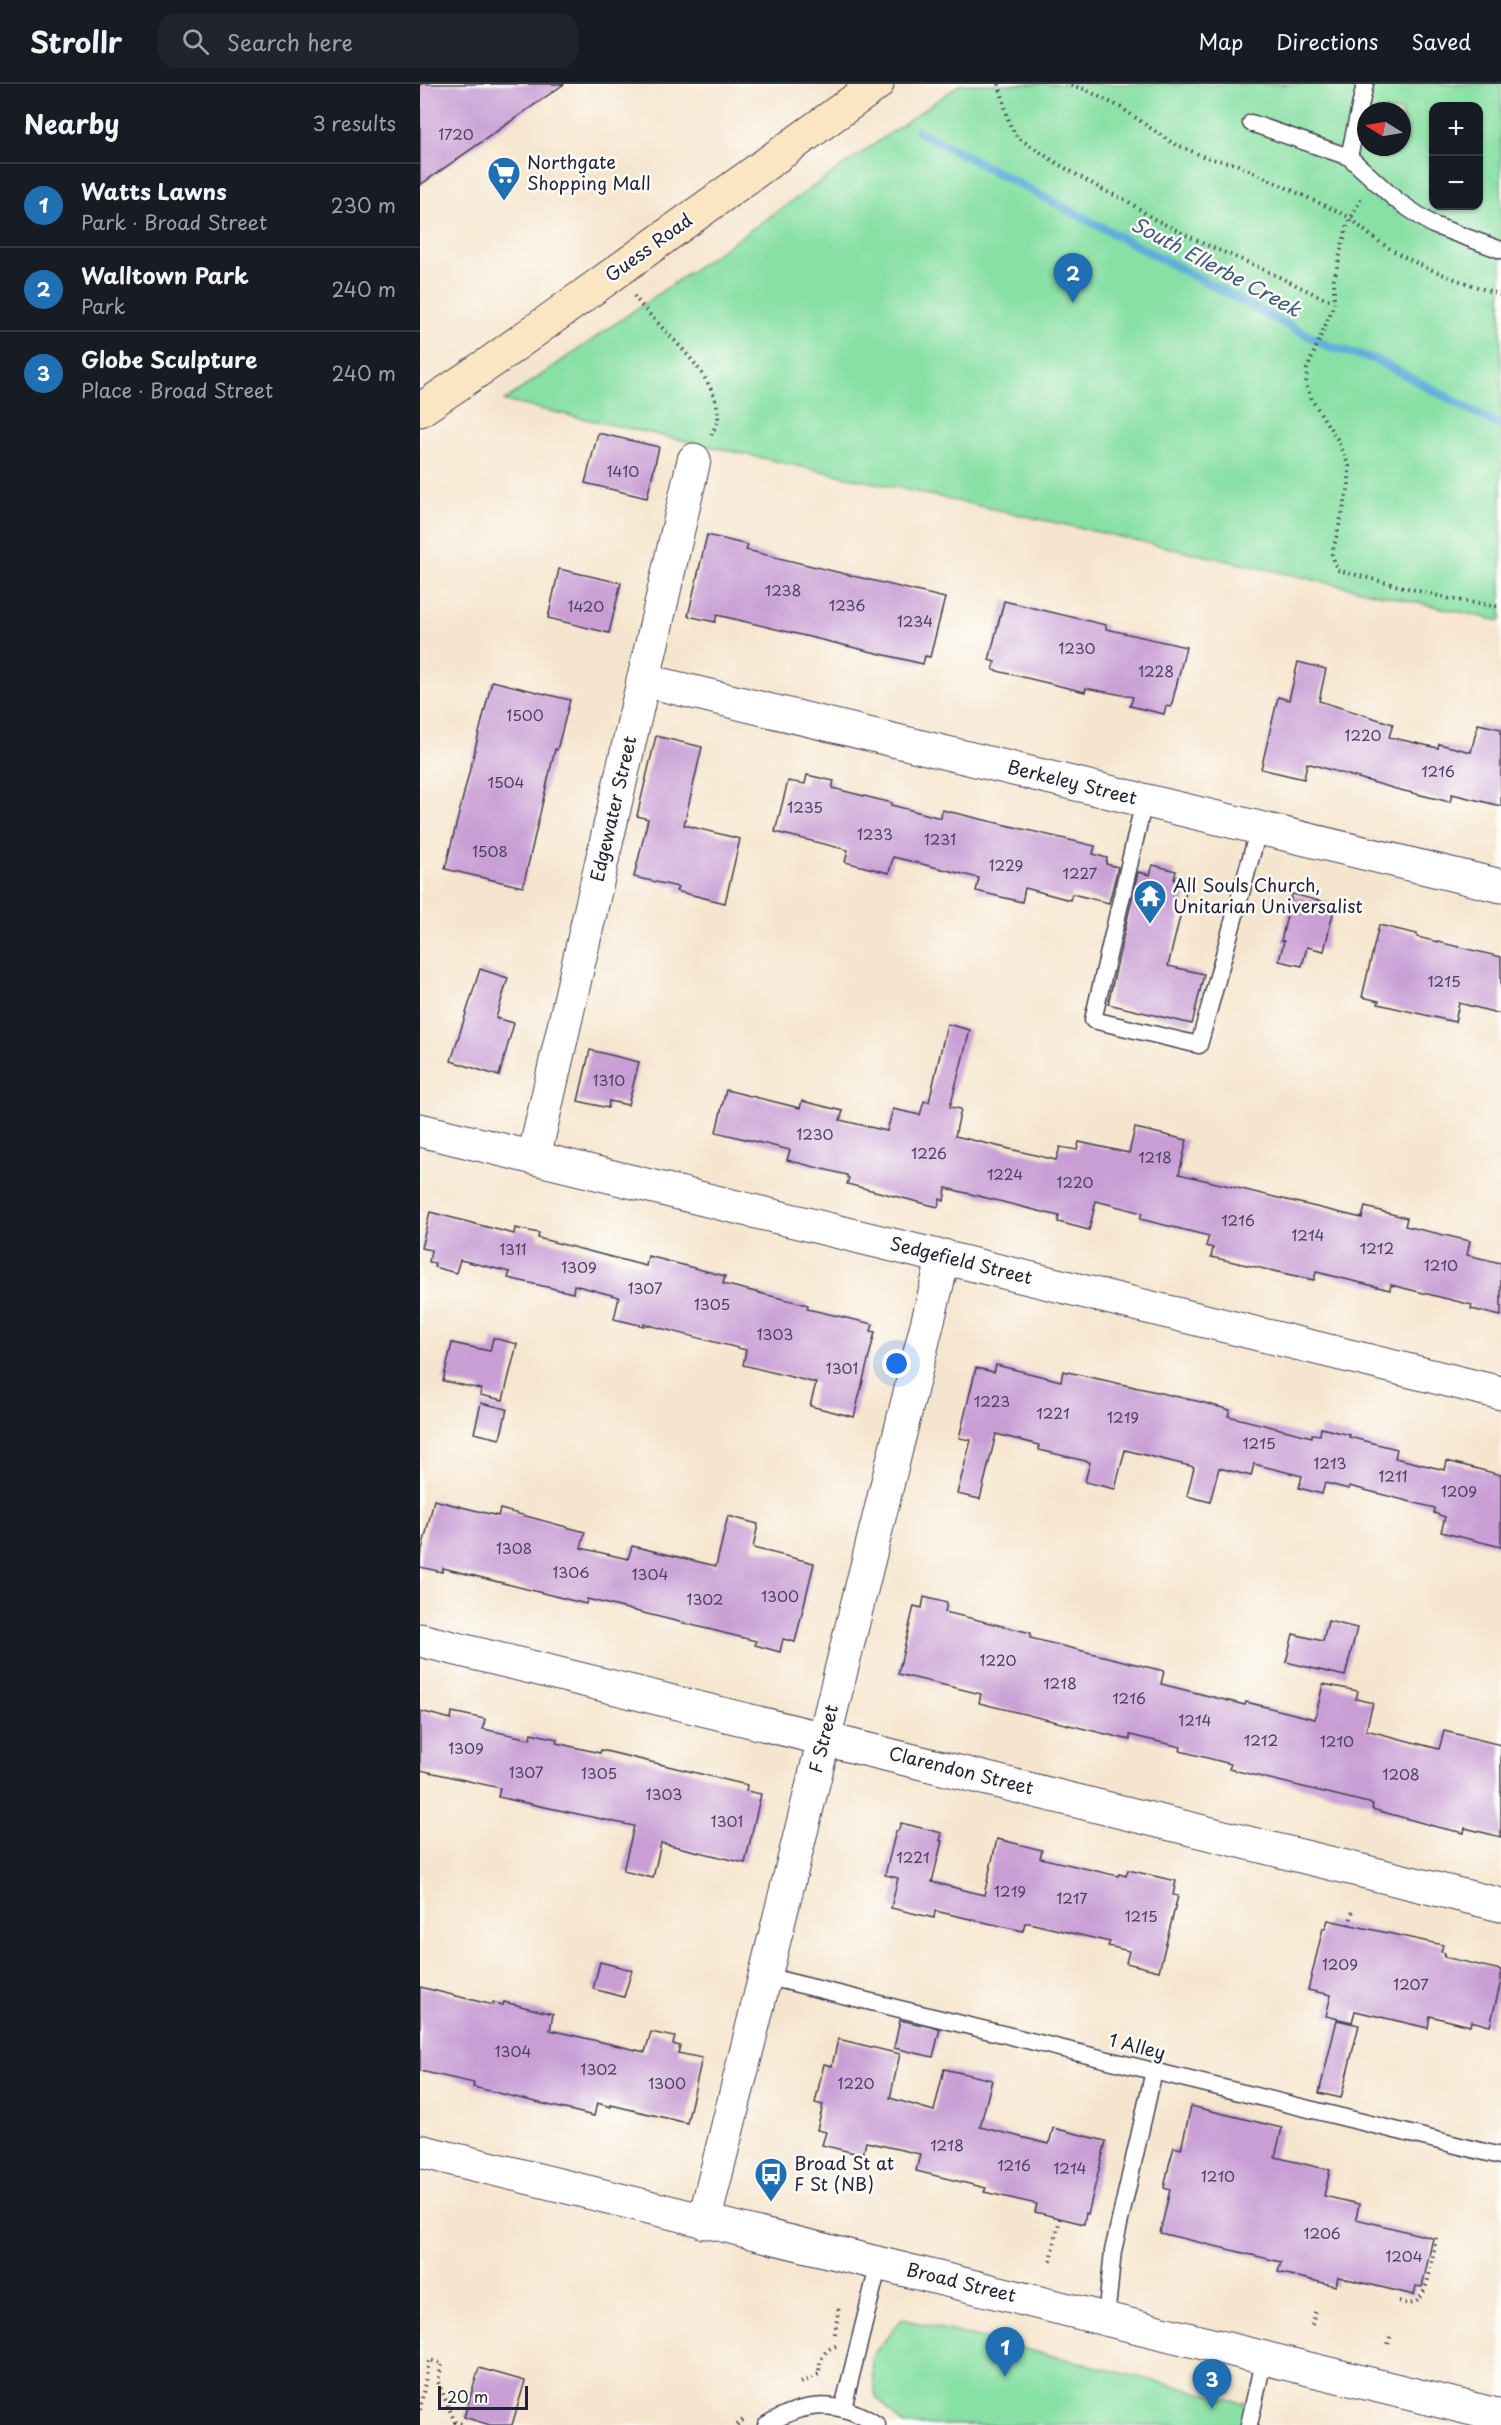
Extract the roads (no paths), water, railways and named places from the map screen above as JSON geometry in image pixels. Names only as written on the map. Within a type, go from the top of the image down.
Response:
[{"type":"main road","name":"Guess Road","points":[[420,410],[877,84]]},
{"type":"street","name":"Edgewater Street","points":[[534,1157],[643,680],[703,447]]},
{"type":"street","name":"Berkeley Street","points":[[643,680],[1501,886]]},
{"type":"street","name":"Sedgefield Street","points":[[420,1130],[1501,1393]]},
{"type":"street","name":"F Street","points":[[704,2222],[944,1256]]},
{"type":"street","name":"Clarendon Street","points":[[420,1640],[1501,1905]]},
{"type":"street","name":"Broad Street","points":[[420,2151],[1501,2416]]},
{"type":"lane","points":[[1349,157],[1365,84]]},
{"type":"lane","points":[[1251,123],[1349,157],[1396,200],[1433,225],[1501,250]]},
{"type":"lane","points":[[1144,801],[1093,1020],[1199,1045],[1259,828]]},
{"type":"lane","name":"1 Alley","points":[[765,1976],[1501,2156]]},
{"type":"lane","points":[[1106,2319],[1113,2252],[1154,2071]]},
{"type":"lane","points":[[843,2408],[879,2264]]},
{"type":"lane","points":[[1249,2425],[1264,2357]]},
{"type":"lane","points":[[766,2425],[783,2414],[804,2407],[826,2406],[843,2408],[866,2417],[877,2425]]},
{"type":"waterway","name":"South Ellerbe Creek","points":[[918,131],[1328,346],[1377,360],[1501,426]]},
{"type":"place","name":"Northgate Shopping Mall","points":[[504,202]]},
{"type":"place","name":"Walltown Park","points":[[1073,303]]},
{"type":"place","name":"All Souls Church, Unitarian Universalist","points":[[1150,925]]},
{"type":"place","name":"Broad St at F St (NB)","points":[[771,2203]]},
{"type":"place","name":"Watts Lawns","points":[[1005,2377]]},
{"type":"place","name":"Globe Sculpture","points":[[1212,2409]]}]
